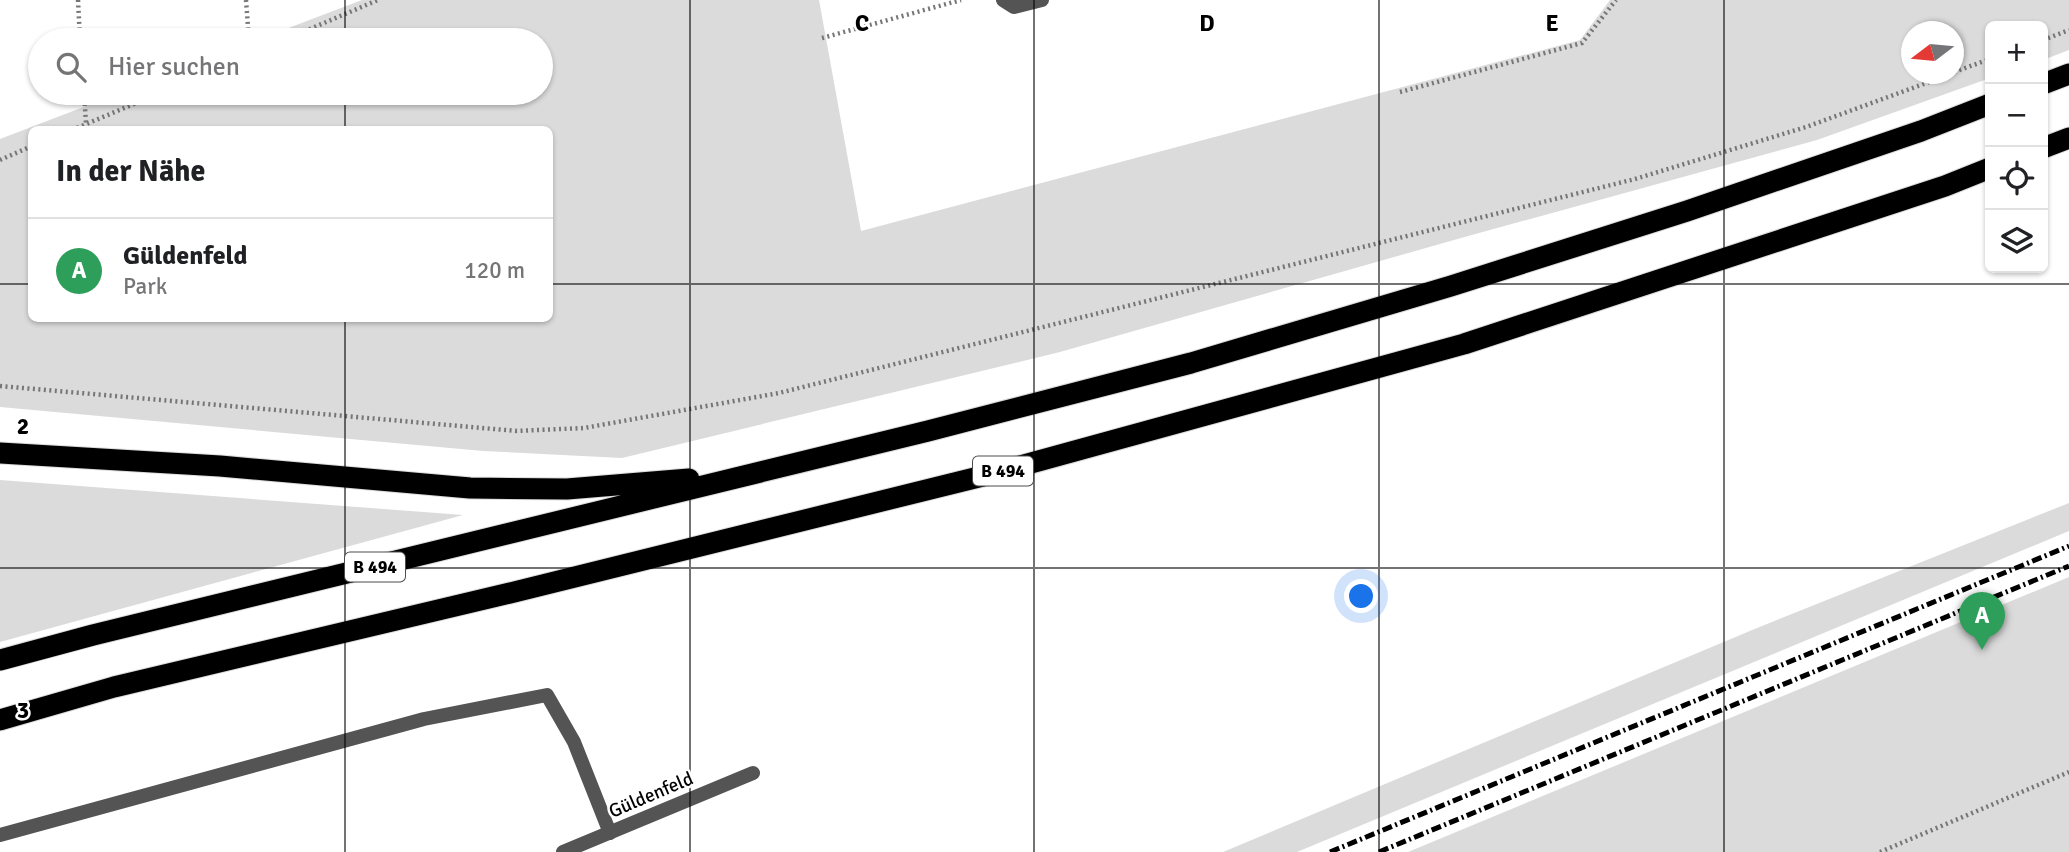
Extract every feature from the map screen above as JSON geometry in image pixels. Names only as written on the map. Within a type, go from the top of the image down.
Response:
[{"type":"highway","points":[[2048,82],[2069,74]]},
{"type":"highway","name":"B 494","points":[[0,660],[1191,363],[1451,286],[1700,206],[1920,131],[1985,106]]},
{"type":"highway","points":[[2046,147],[2069,138]]},
{"type":"highway","name":"B 494","points":[[0,720],[114,687],[510,593],[995,473],[1464,344],[1945,186],[1985,170]]},
{"type":"highway","points":[[0,453],[220,466],[470,488],[567,489],[750,475]]},
{"type":"street","points":[[1003,0],[1014,7],[1042,0]]},
{"type":"street","points":[[0,835],[424,719],[547,695],[574,742],[610,832]]},
{"type":"street","name":"Güldenfeld","points":[[563,852],[753,773]]},
{"type":"path","points":[[78,0],[79,28]]},
{"type":"path","points":[[246,0],[248,28]]},
{"type":"path","points":[[312,28],[377,0]]},
{"type":"path","points":[[822,38],[961,0]]},
{"type":"path","points":[[1400,92],[1582,43],[1616,0]]},
{"type":"path","points":[[2048,38],[2069,30]]},
{"type":"path","points":[[1964,69],[1985,61]]},
{"type":"path","points":[[0,386],[517,431],[584,428],[779,393],[1635,179],[1806,127],[1922,84]]},
{"type":"path","points":[[85,105],[86,124]]},
{"type":"path","points":[[81,126],[131,105]]},
{"type":"path","points":[[0,160],[28,148]]},
{"type":"path","points":[[1880,852],[2069,772]]},
{"type":"shaded area","points":[[362,0],[819,0],[861,231],[1580,40],[1610,0],[2069,0],[2069,50],[2048,58],[2048,21],[1985,21],[1985,80],[1817,140],[1060,352],[622,458],[483,451],[0,407],[0,139],[28,128],[28,322],[553,322],[553,126],[34,126],[89,105],[553,105],[553,28],[288,28]]},
{"type":"shaded area","points":[[0,480],[463,515],[0,642]]},
{"type":"shaded area","points":[[2069,503],[2069,531],[1297,852],[1223,852],[1757,628]]},
{"type":"shaded area","points":[[2069,577],[2069,852],[1408,852]]},
{"type":"railway","points":[[1330,852],[2069,546]]},
{"type":"railway","points":[[1379,852],[2069,566]]},
{"type":"place","name":"Güldenfeld","points":[[1982,650]]}]
